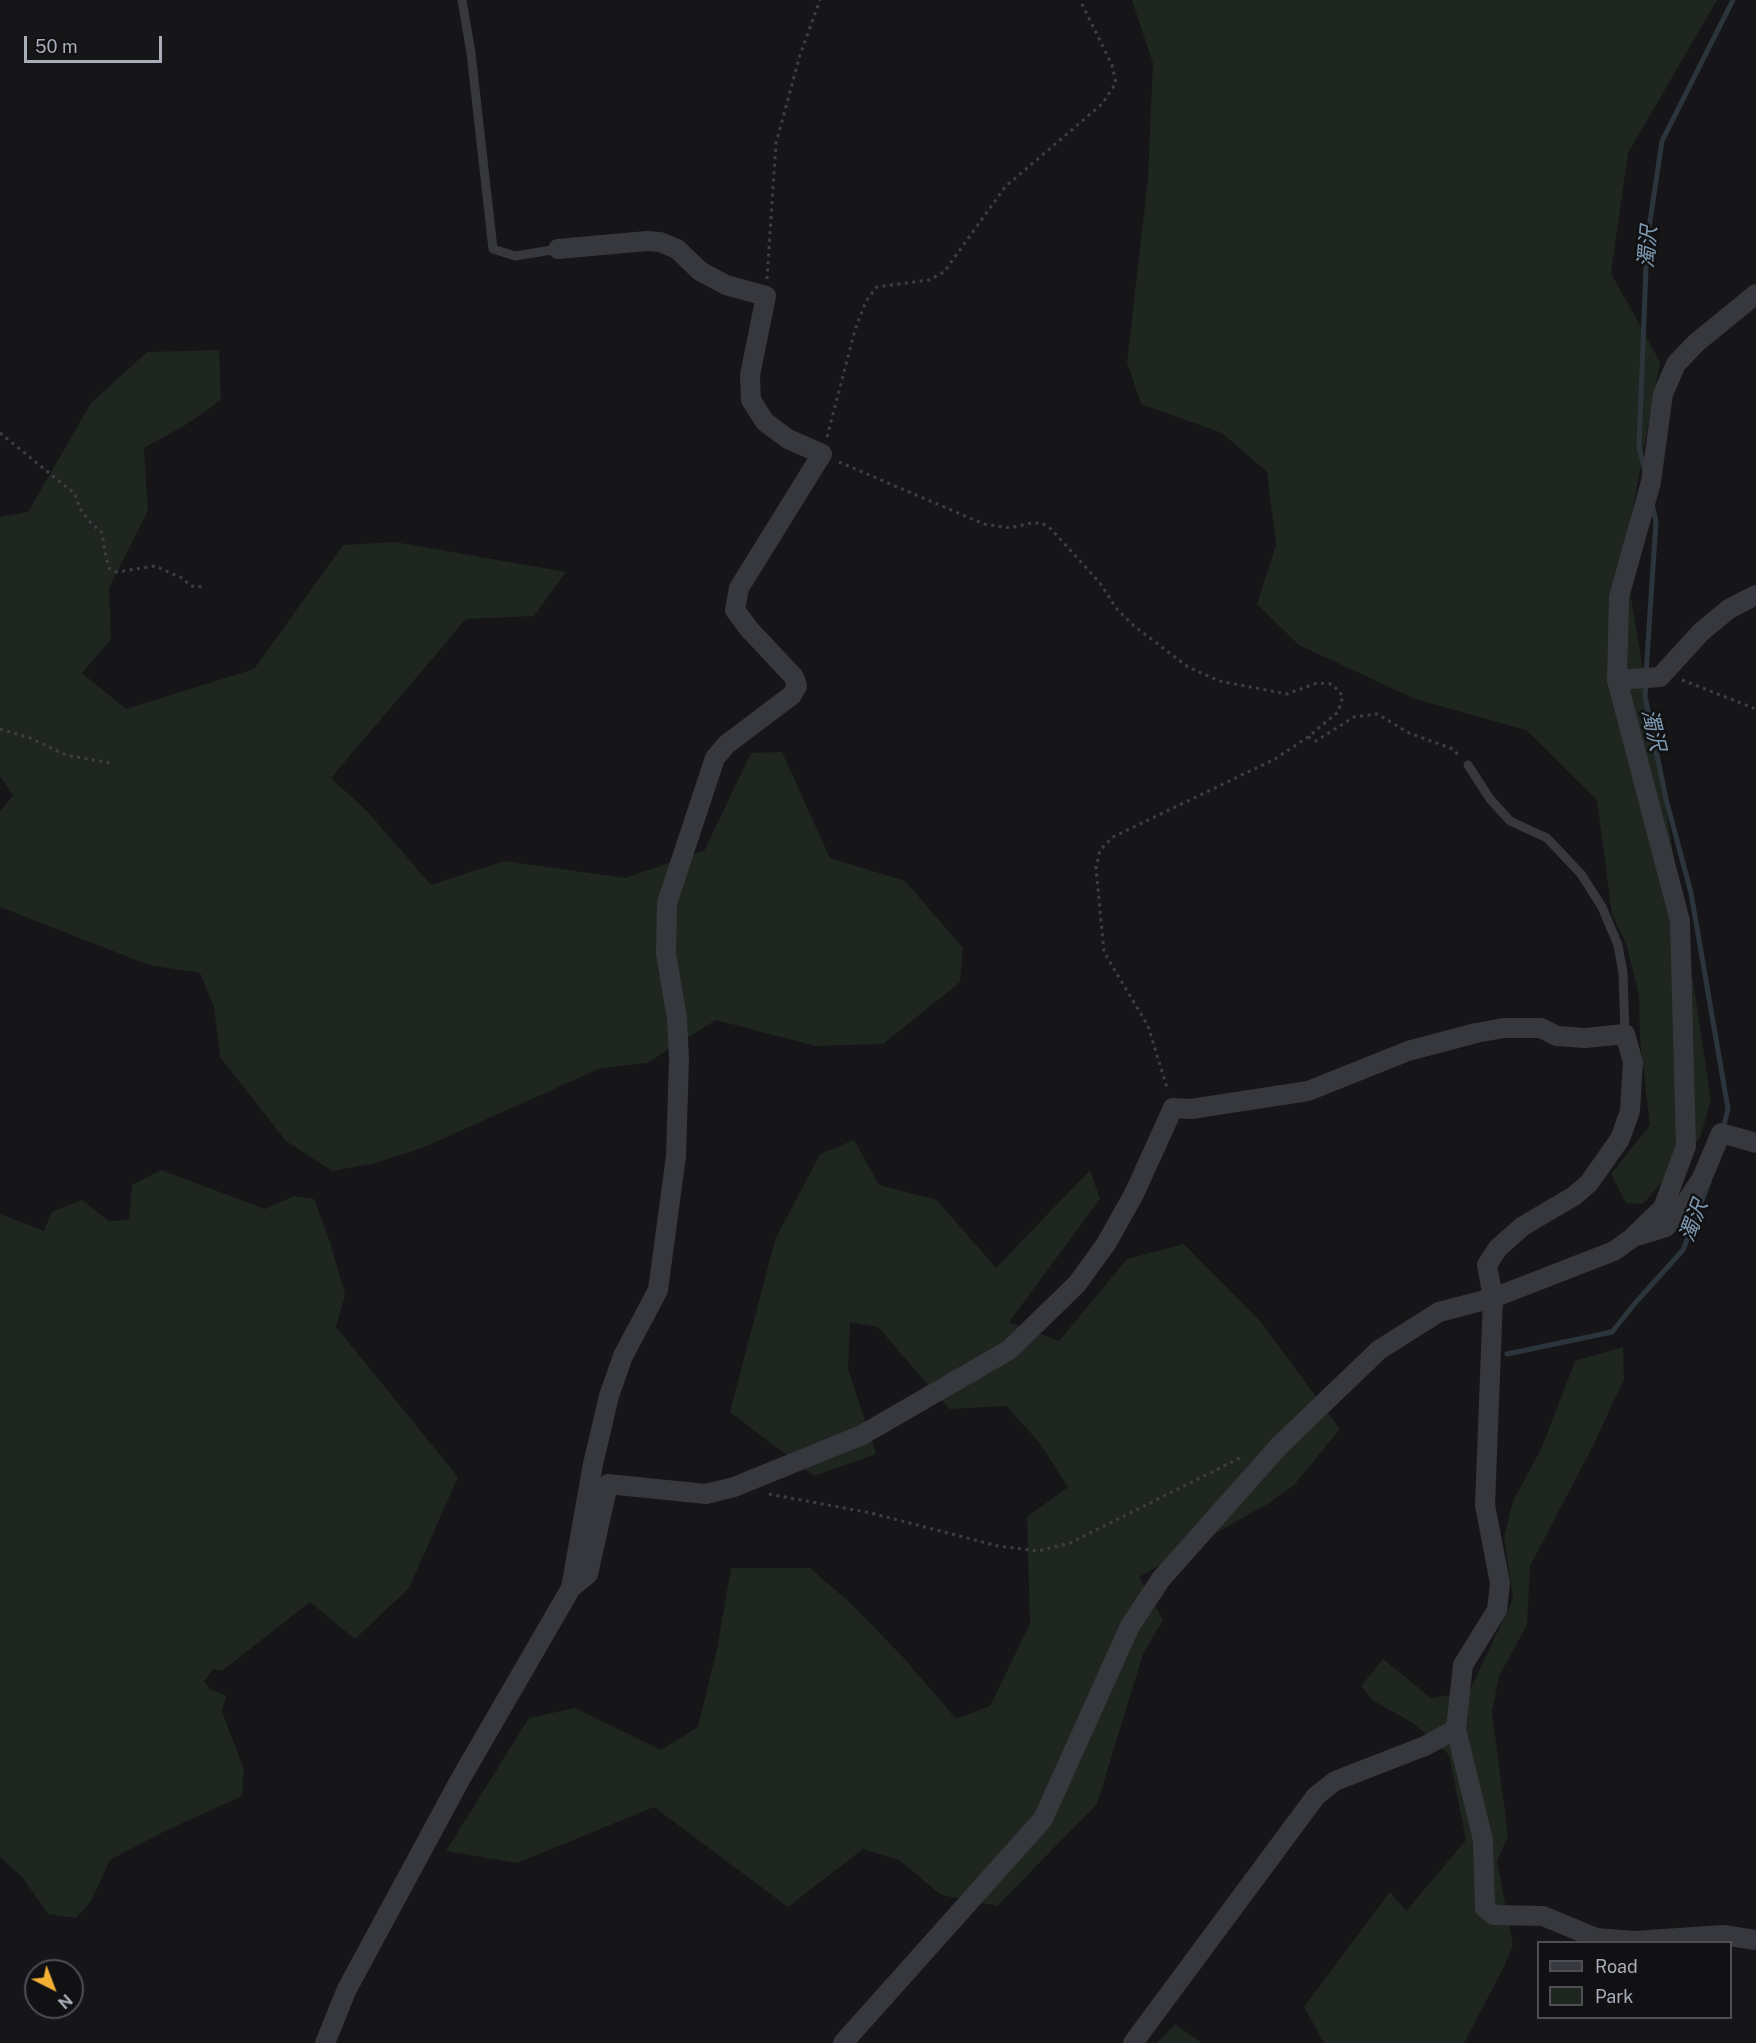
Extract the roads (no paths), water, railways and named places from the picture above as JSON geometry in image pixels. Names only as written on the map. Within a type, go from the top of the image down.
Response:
[{"type":"street","points":[[325,2043],[346,1989],[365,1953],[461,1778],[571,1588],[593,1464],[609,1396],[623,1356],[658,1290],[675,1156],[678,1059],[677,1018],[666,954],[667,903],[714,758],[727,744],[792,695],[797,686],[794,677],[735,610],[739,588],[822,454],[788,439],[765,422],[751,400],[750,375],[766,296],[726,285],[700,271],[677,249],[660,242],[647,241],[558,249]]},
{"type":"street","points":[[843,2043],[1043,1819],[1130,1626],[1161,1579],[1280,1445],[1379,1350],[1439,1312],[1493,1298],[1614,1251],[1632,1238],[1663,1208],[1686,1146],[1680,921],[1617,680],[1619,597],[1651,482],[1663,394],[1676,364],[1696,343],[1756,294]]},
{"type":"street","points":[[1732,315],[1756,315]]},
{"type":"street","points":[[1617,680],[1662,675],[1701,632],[1729,609],[1756,595]]},
{"type":"street","points":[[571,1588],[588,1574],[608,1484],[706,1494],[734,1487],[862,1435],[1009,1350],[1077,1284],[1106,1244],[1134,1194],[1173,1108],[1191,1109],[1308,1091],[1408,1051],[1504,1028],[1541,1028],[1557,1036],[1585,1038],[1625,1034],[1633,1062],[1630,1111],[1620,1139],[1589,1183],[1574,1196],[1523,1226],[1498,1248],[1487,1265],[1493,1298],[1485,1505],[1500,1583],[1497,1610],[1463,1665],[1456,1729],[1483,1840],[1485,1908],[1494,1915],[1543,1916],[1596,1938],[1634,1941],[1723,1935],[1756,1940]]},
{"type":"street","points":[[1632,1238],[1666,1227],[1702,1178],[1721,1133],[1756,1143]]},
{"type":"street","points":[[1133,2043],[1316,1796],[1335,1781],[1425,1746],[1456,1729]]},
{"type":"lane","points":[[462,0],[471,54],[493,249],[515,256],[558,249]]},
{"type":"lane","points":[[1468,765],[1490,799],[1510,821],[1547,838],[1581,874],[1602,907],[1618,945],[1623,973],[1625,1034]]},
{"type":"waterway","name":"濁沢","points":[[1645,471],[1639,447],[1647,241],[1662,141],[1733,0]]},
{"type":"waterway","name":"濁沢","points":[[1646,674],[1656,521],[1652,504]]},
{"type":"waterway","name":"濁沢","points":[[1646,683],[1645,696],[1666,799],[1691,893],[1728,1109],[1723,1129]]},
{"type":"waterway","name":"濁沢","points":[[1507,1354],[1612,1332],[1683,1250],[1709,1182]]}]
